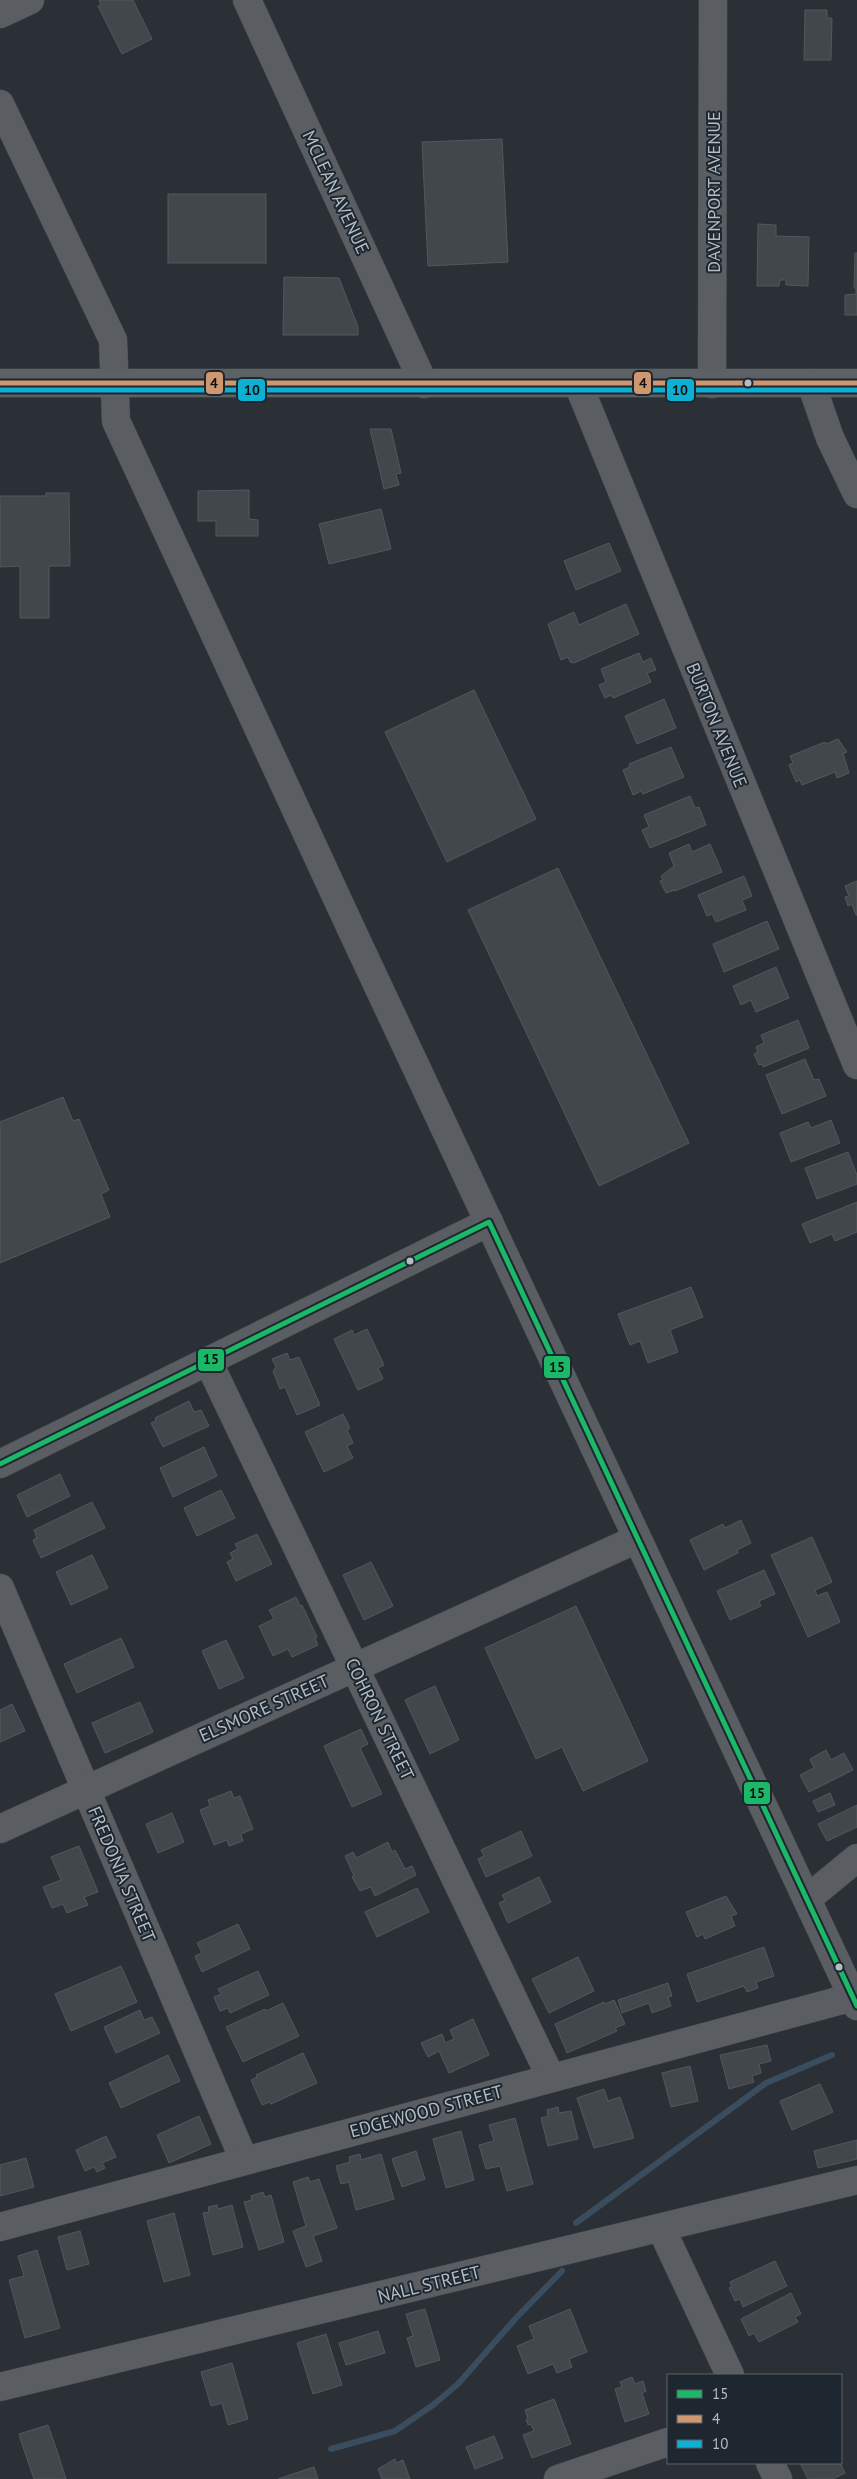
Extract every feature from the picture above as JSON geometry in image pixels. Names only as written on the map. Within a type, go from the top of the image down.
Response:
[{"type":"main road","points":[[0,383],[857,383]]},
{"type":"street","points":[[0,14],[30,0]]},
{"type":"street","name":"MCLEAN AVENUE","points":[[247,0],[424,384]]},
{"type":"street","name":"DAVENPORT AVENUE","points":[[712,384],[713,0]]},
{"type":"street","points":[[0,104],[113,340],[113,384],[116,422],[488,1222],[855,2001]]},
{"type":"street","points":[[811,383],[830,438],[857,494]]},
{"type":"street","name":"BURTON AVENUE","points":[[578,384],[857,1065]]},
{"type":"street","points":[[0,1464],[488,1222]]},
{"type":"street","name":"COHRON STREET","points":[[208,1361],[551,2078]]},
{"type":"street","name":"ELSMORE STREET","points":[[0,1829],[86,1788],[637,1539]]},
{"type":"street","name":"FREDONIA STREET","points":[[0,1588],[244,2160]]},
{"type":"street","points":[[807,1899],[857,1858]]},
{"type":"street","name":"EDGEWOOD STREET","points":[[0,2227],[551,2078],[855,2001]]},
{"type":"street","name":"NALL STREET","points":[[0,2388],[857,2180]]},
{"type":"street","points":[[661,2228],[730,2374]]},
{"type":"street","points":[[558,2479],[667,2442]]},
{"type":"street","points":[[770,2464],[778,2479]]},
{"type":"building","points":[[99,0],[133,0],[152,39],[122,54],[98,6],[101,5]]},
{"type":"building","points":[[805,10],[827,10],[827,18],[832,18],[831,60],[804,60]]},
{"type":"building","points":[[502,139],[508,262],[428,266],[422,142]]},
{"type":"building","points":[[168,194],[266,194],[266,263],[168,263]]},
{"type":"building","points":[[758,224],[776,225],[776,236],[809,237],[808,286],[786,285],[786,280],[780,280],[779,286],[757,286]]},
{"type":"building","points":[[855,253],[857,253],[857,315],[845,315],[845,295],[856,294],[856,288],[854,288]]},
{"type":"building","points":[[284,277],[339,278],[358,327],[358,335],[283,335]]},
{"type":"building","points":[[370,429],[391,429],[401,473],[396,474],[399,485],[384,489]]},
{"type":"building","points":[[249,490],[249,519],[258,520],[258,536],[216,536],[216,521],[198,521],[198,491]]},
{"type":"building","points":[[46,493],[69,493],[70,566],[49,566],[49,618],[20,618],[20,566],[0,567],[0,496],[46,496]]},
{"type":"building","points":[[381,509],[391,549],[329,564],[319,524]]},
{"type":"building","points":[[609,543],[621,571],[576,590],[564,561]]},
{"type":"building","points":[[626,604],[639,634],[574,663],[570,662],[568,657],[561,660],[548,624],[574,612],[579,625]]},
{"type":"building","points":[[639,653],[643,662],[651,658],[656,670],[647,673],[651,682],[613,698],[611,695],[605,698],[599,685],[606,682],[601,669]]},
{"type":"building","points":[[474,690],[536,819],[447,862],[385,732]]},
{"type":"building","points":[[664,699],[676,728],[637,744],[625,716]]},
{"type":"building","points":[[838,739],[847,752],[843,753],[849,773],[837,778],[835,772],[802,785],[800,780],[796,782],[789,765],[793,763],[790,756],[825,742],[826,744]]},
{"type":"building","points":[[671,747],[684,777],[643,794],[641,791],[633,795],[623,770],[630,767],[629,764]]},
{"type":"building","points":[[690,796],[695,808],[699,807],[706,825],[650,848],[642,830],[649,827],[644,815]]},
{"type":"building","points":[[689,844],[692,852],[710,844],[722,872],[666,893],[660,881],[663,880],[661,876],[674,866],[669,853]]},
{"type":"building","points":[[558,868],[689,1143],[599,1186],[468,910]]},
{"type":"building","points":[[744,876],[752,896],[742,900],[746,910],[716,922],[712,914],[707,916],[698,895]]},
{"type":"building","points":[[857,881],[856,915],[852,904],[848,906],[845,897],[849,896],[845,886]]},
{"type":"building","points":[[767,921],[779,949],[724,972],[713,944]]},
{"type":"building","points":[[776,967],[789,998],[756,1012],[751,1000],[741,1005],[733,986]]},
{"type":"building","points":[[798,1020],[809,1048],[763,1067],[762,1064],[759,1065],[754,1054],[758,1052],[756,1047],[764,1043],[761,1035]]},
{"type":"building","points":[[805,1059],[814,1080],[819,1079],[826,1096],[782,1114],[766,1075]]},
{"type":"building","points":[[63,1097],[73,1121],[79,1119],[109,1190],[101,1194],[110,1217],[0,1263],[0,1122]]},
{"type":"building","points":[[831,1120],[840,1143],[791,1162],[780,1133],[808,1122],[811,1128]]},
{"type":"building","points":[[848,1152],[857,1175],[857,1184],[817,1199],[805,1168]]},
{"type":"building","points":[[857,1202],[857,1232],[835,1241],[832,1234],[810,1243],[802,1224]]},
{"type":"building","points":[[691,1287],[703,1317],[670,1330],[678,1352],[648,1363],[640,1341],[630,1345],[618,1314]]},
{"type":"building","points":[[367,1329],[384,1365],[378,1368],[383,1379],[358,1390],[334,1339],[352,1330],[354,1335]]},
{"type":"building","points":[[287,1353],[290,1360],[299,1357],[320,1405],[297,1415],[285,1387],[280,1389],[273,1371],[276,1367],[272,1359]]},
{"type":"building","points":[[189,1401],[194,1412],[201,1410],[209,1426],[163,1447],[151,1423],[156,1421],[155,1418]]},
{"type":"building","points":[[343,1414],[350,1428],[347,1430],[353,1443],[347,1446],[353,1458],[324,1472],[305,1432]]},
{"type":"building","points":[[204,1447],[217,1476],[173,1497],[160,1468]]},
{"type":"building","points":[[60,1474],[70,1496],[27,1517],[17,1495]]},
{"type":"building","points":[[221,1490],[235,1518],[197,1536],[184,1508]]},
{"type":"building","points":[[92,1502],[105,1528],[41,1558],[33,1540],[37,1538],[34,1530]]},
{"type":"building","points":[[741,1520],[751,1543],[737,1550],[738,1553],[704,1570],[690,1540],[723,1524],[725,1528]]},
{"type":"building","points":[[257,1534],[272,1564],[236,1581],[227,1562],[233,1559],[230,1553],[238,1549],[235,1544]]},
{"type":"building","points":[[812,1537],[832,1582],[815,1590],[817,1596],[827,1592],[840,1622],[808,1637],[771,1555]]},
{"type":"building","points":[[92,1555],[108,1588],[71,1605],[56,1572]]},
{"type":"building","points":[[371,1562],[393,1606],[364,1620],[343,1575]]},
{"type":"building","points":[[764,1570],[775,1594],[759,1601],[761,1606],[730,1620],[717,1591]]},
{"type":"building","points":[[296,1597],[300,1606],[302,1605],[317,1637],[315,1638],[318,1645],[292,1657],[288,1649],[273,1656],[259,1626],[274,1619],[269,1610]]},
{"type":"building","points":[[576,1606],[648,1761],[583,1791],[562,1747],[536,1759],[485,1648]]},
{"type":"building","points":[[121,1638],[134,1667],[77,1693],[64,1664]]},
{"type":"building","points":[[226,1640],[244,1678],[219,1689],[202,1651]]},
{"type":"building","points":[[435,1686],[459,1740],[430,1754],[405,1700]]},
{"type":"building","points":[[140,1702],[153,1732],[105,1753],[92,1723]]},
{"type":"building","points":[[12,1704],[25,1731],[0,1742],[0,1710]]},
{"type":"building","points":[[361,1729],[368,1744],[360,1748],[382,1794],[352,1807],[324,1746]]},
{"type":"building","points":[[826,1750],[831,1760],[844,1753],[853,1770],[809,1792],[800,1775],[814,1768],[810,1759]]},
{"type":"building","points":[[231,1791],[234,1798],[240,1796],[253,1829],[241,1834],[243,1841],[229,1846],[227,1840],[214,1845],[200,1810],[210,1806],[208,1800]]},
{"type":"building","points":[[830,1793],[835,1805],[818,1812],[813,1801]]},
{"type":"building","points":[[857,1805],[857,1827],[827,1841],[818,1824]]},
{"type":"building","points":[[172,1813],[184,1842],[158,1853],[146,1824]]},
{"type":"building","points":[[521,1831],[532,1856],[486,1877],[478,1859],[484,1856],[481,1850]]},
{"type":"building","points":[[388,1842],[392,1852],[395,1850],[405,1869],[412,1866],[416,1875],[375,1896],[371,1887],[360,1891],[352,1877],[354,1876],[345,1856],[353,1852],[356,1858]]},
{"type":"building","points":[[79,1846],[98,1892],[84,1897],[88,1905],[67,1913],[63,1904],[52,1908],[43,1887],[61,1880],[51,1857]]},
{"type":"building","points":[[539,1877],[551,1902],[508,1923],[499,1903],[505,1900],[502,1895]]},
{"type":"building","points":[[417,1888],[429,1912],[377,1937],[365,1912]]},
{"type":"building","points":[[726,1896],[737,1914],[731,1916],[735,1926],[705,1939],[703,1934],[697,1937],[686,1912]]},
{"type":"building","points":[[238,1924],[250,1949],[202,1972],[195,1956],[202,1953],[197,1943]]},
{"type":"building","points":[[764,1947],[774,1976],[756,1982],[758,1988],[747,1992],[744,1986],[697,2002],[687,1974]]},
{"type":"building","points":[[578,1957],[594,1991],[549,2013],[532,1979]]},
{"type":"building","points":[[121,1966],[137,2002],[71,2031],[55,1994]]},
{"type":"building","points":[[258,1971],[269,1995],[230,2013],[228,2008],[220,2011],[214,1997],[221,1994],[218,1989]]},
{"type":"building","points":[[668,1983],[672,1996],[668,1997],[671,2006],[652,2013],[649,2003],[622,2013],[618,2000]]},
{"type":"building","points":[[614,2000],[625,2024],[615,2028],[617,2031],[567,2053],[555,2024],[604,2002],[605,2004]]},
{"type":"building","points":[[283,2003],[299,2036],[243,2062],[226,2027]]},
{"type":"building","points":[[140,2010],[144,2020],[152,2017],[160,2033],[116,2053],[104,2027]]},
{"type":"building","points":[[473,2019],[489,2055],[449,2073],[439,2051],[428,2057],[421,2043],[442,2034],[445,2043],[454,2039],[450,2030]]},
{"type":"building","points":[[767,2045],[771,2061],[759,2064],[761,2073],[752,2076],[754,2082],[729,2089],[720,2055]]},
{"type":"building","points":[[303,2053],[317,2083],[271,2104],[270,2102],[262,2105],[251,2080],[257,2077],[256,2075]]},
{"type":"building","points":[[168,2055],[180,2081],[121,2108],[109,2083]]},
{"type":"building","points":[[690,2066],[698,2101],[671,2107],[662,2073]]},
{"type":"building","points":[[820,2084],[833,2112],[792,2130],[780,2101]]},
{"type":"building","points":[[604,2089],[608,2101],[620,2097],[634,2138],[594,2148],[577,2098]]},
{"type":"building","points":[[558,2107],[559,2113],[571,2111],[578,2139],[548,2146],[541,2118],[548,2116],[547,2110]]},
{"type":"building","points":[[199,2116],[211,2144],[169,2163],[157,2135]]},
{"type":"building","points":[[515,2118],[533,2184],[507,2191],[500,2166],[486,2169],[479,2145],[494,2141],[489,2125]]},
{"type":"building","points":[[461,2131],[474,2180],[446,2188],[433,2139]]},
{"type":"building","points":[[106,2136],[116,2157],[102,2163],[105,2168],[97,2172],[94,2167],[85,2171],[76,2150]]},
{"type":"building","points":[[857,2140],[857,2159],[818,2168],[814,2151]]},
{"type":"building","points":[[416,2151],[425,2179],[402,2187],[392,2159]]},
{"type":"building","points":[[360,2154],[361,2160],[381,2154],[394,2199],[356,2210],[349,2182],[341,2184],[336,2166],[350,2162],[349,2157]]},
{"type":"building","points":[[26,2158],[34,2187],[0,2196],[0,2165]]},
{"type":"building","points":[[308,2177],[310,2182],[319,2179],[337,2228],[313,2236],[322,2261],[306,2267],[293,2231],[306,2226],[293,2182]]},
{"type":"building","points":[[263,2192],[265,2197],[271,2195],[284,2242],[259,2250],[244,2202],[252,2200],[251,2196]]},
{"type":"building","points":[[217,2205],[218,2209],[232,2205],[243,2247],[213,2255],[203,2213],[209,2212],[208,2207]]},
{"type":"building","points":[[174,2213],[190,2275],[164,2282],[147,2221]]},
{"type":"building","points":[[80,2231],[89,2264],[67,2270],[58,2237]]},
{"type":"building","points":[[37,2250],[60,2328],[25,2338],[9,2280],[24,2276],[18,2256]]},
{"type":"building","points":[[775,2261],[787,2286],[743,2307],[740,2299],[735,2301],[729,2288],[732,2287],[730,2282]]},
{"type":"building","points":[[791,2293],[801,2314],[795,2317],[798,2322],[759,2342],[754,2333],[749,2336],[741,2319]]},
{"type":"building","points":[[425,2309],[440,2360],[416,2367],[407,2338],[413,2336],[406,2314]]},
{"type":"building","points":[[570,2309],[587,2352],[569,2359],[572,2367],[557,2373],[553,2364],[528,2374],[517,2346],[534,2339],[529,2326]]},
{"type":"building","points":[[378,2331],[385,2353],[346,2365],[339,2343]]},
{"type":"building","points":[[326,2334],[342,2385],[313,2394],[297,2343]]},
{"type":"building","points":[[232,2363],[248,2419],[228,2425],[222,2403],[211,2406],[201,2372]]},
{"type":"building","points":[[632,2377],[635,2384],[643,2381],[646,2391],[642,2393],[649,2414],[625,2422],[615,2389],[622,2387],[620,2382]]},
{"type":"building","points":[[554,2399],[571,2444],[532,2458],[523,2435],[534,2431],[531,2424],[528,2425],[525,2410]]},
{"type":"building","points":[[48,2425],[66,2479],[34,2479],[21,2441],[19,2434]]},
{"type":"building","points":[[494,2436],[503,2458],[475,2469],[466,2447]]},
{"type":"building","points":[[395,2459],[396,2463],[403,2460],[410,2479],[382,2479],[378,2469]]},
{"type":"building","points":[[800,2464],[840,2464],[845,2473],[833,2479],[808,2479]]},
{"type":"building","points":[[314,2467],[318,2479],[278,2479]]},
{"type":"waterway","points":[[576,2223],[766,2083],[832,2055]]},
{"type":"waterway","points":[[331,2449],[395,2431],[433,2405],[458,2384],[516,2318],[562,2271]]},
{"type":"transit line","name":"4","points":[[0,383],[857,383]]},
{"type":"transit line","name":"10","points":[[0,390],[857,390]]},
{"type":"transit line","name":"15","points":[[0,1464],[489,1222],[857,2006]]}]
